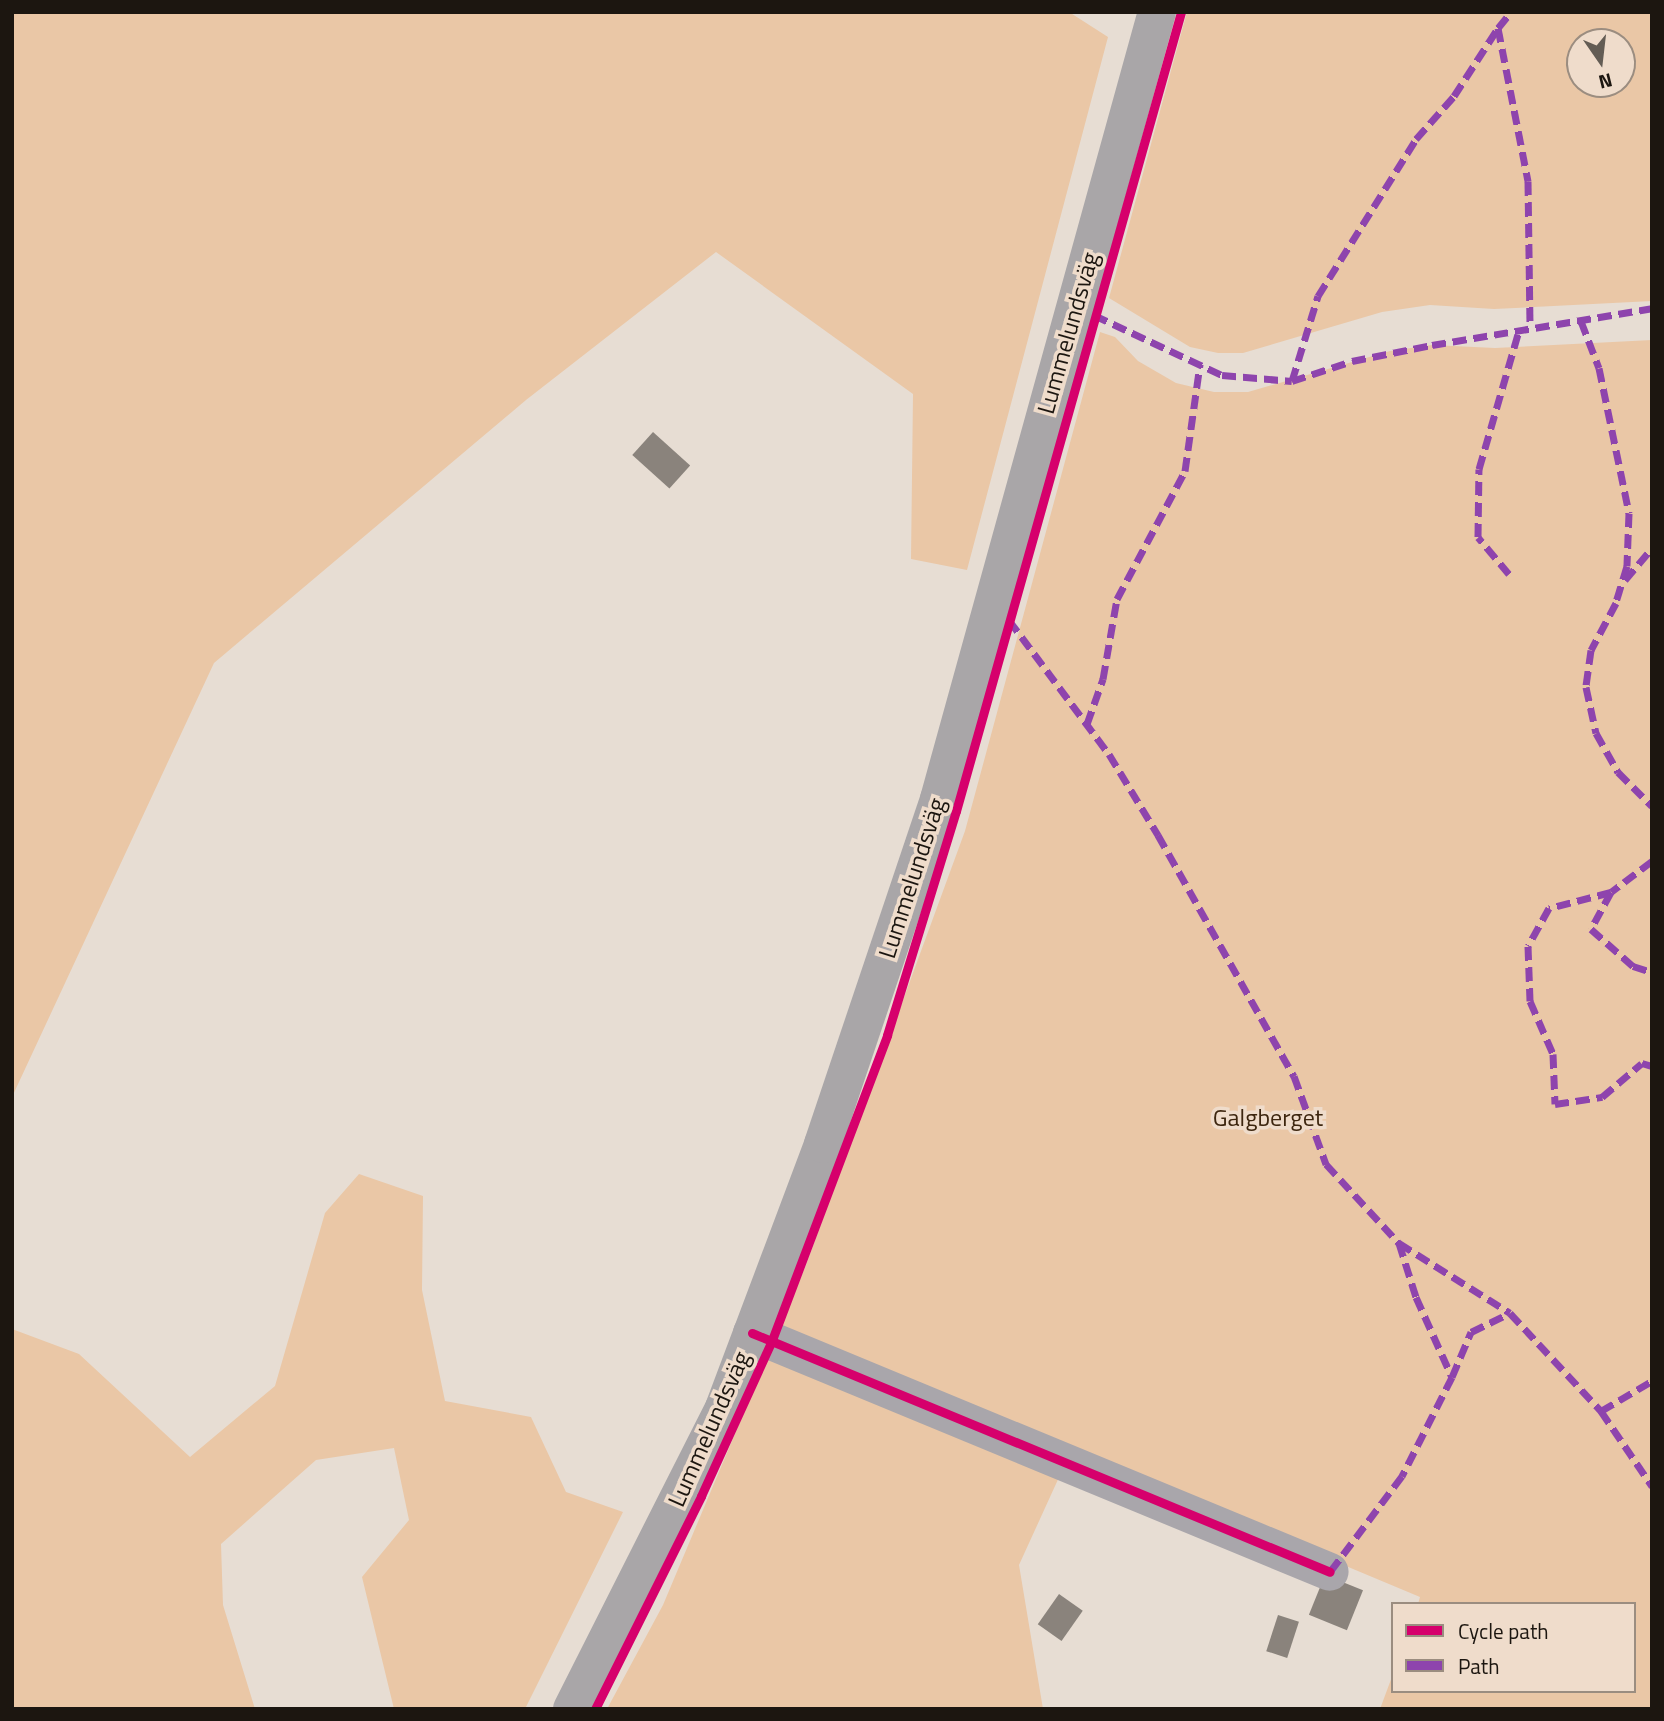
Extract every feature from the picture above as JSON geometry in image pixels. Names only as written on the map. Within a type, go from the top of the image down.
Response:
[{"type":"main road","name":"Lummelundsväg","points":[[572,1709],[724,1408],[823,1144],[939,799],[1157,12]]},
{"type":"street","points":[[752,1333],[1331,1572]]},
{"type":"green space","points":[[12,12],[1069,12],[1108,37],[967,570],[911,559],[913,394],[716,252],[526,400],[214,663],[12,1097]]},
{"type":"green space","points":[[1187,12],[1652,12],[1652,301],[1494,309],[1430,305],[1382,312],[1243,353],[1218,353],[1190,347],[1109,298]]},
{"type":"green space","name":"Galgberget","points":[[1100,332],[1115,337],[1138,361],[1176,383],[1214,392],[1248,392],[1390,351],[1432,345],[1495,348],[1652,340],[1652,1709],[1380,1709],[1391,1679],[1391,1693],[1636,1693],[1636,1602],[1419,1602],[1420,1597],[1071,1451],[1019,1565],[1043,1709],[607,1709],[663,1605],[806,1265],[965,831]]},
{"type":"green space","points":[[359,1174],[423,1196],[422,1290],[445,1401],[531,1417],[566,1492],[623,1512],[525,1709],[394,1709],[362,1577],[409,1520],[394,1448],[316,1460],[221,1544],[223,1605],[255,1709],[12,1709],[12,1329],[79,1354],[190,1457],[275,1386],[325,1213]]},
{"type":"building","points":[[653,432],[690,465],[669,488],[632,455]]},
{"type":"building","points":[[1325,1575],[1363,1590],[1347,1630],[1309,1615]]},
{"type":"building","points":[[1059,1594],[1083,1611],[1062,1641],[1038,1624]]},
{"type":"building","points":[[1278,1615],[1299,1622],[1287,1658],[1266,1651]]},
{"type":"marked path","points":[[1498,28],[1511,12]]},
{"type":"marked path","points":[[1292,381],[1318,296],[1416,139],[1454,96],[1498,28],[1528,181],[1530,327]]},
{"type":"marked path","points":[[1094,315],[1222,375],[1292,381],[1352,361],[1652,308]]},
{"type":"marked path","points":[[1581,321],[1599,368],[1629,513],[1627,566],[1616,603],[1591,650],[1586,687],[1596,733],[1618,772],[1652,806]]},
{"type":"marked path","points":[[1509,574],[1478,537],[1479,469],[1519,330]]},
{"type":"marked path","points":[[1087,724],[1103,679],[1117,599],[1185,471],[1200,364]]},
{"type":"marked path","points":[[1625,580],[1652,548]]},
{"type":"marked path","points":[[1009,620],[1109,754],[1158,835],[1294,1076],[1326,1164],[1399,1243],[1416,1297],[1452,1377],[1402,1476],[1330,1572]]},
{"type":"marked path","points":[[1652,861],[1611,892],[1549,908],[1528,946],[1530,1001],[1553,1054],[1555,1104],[1602,1097],[1642,1063],[1652,1066]]},
{"type":"marked path","points":[[1611,892],[1591,929],[1633,966],[1652,972]]},
{"type":"marked path","points":[[1399,1243],[1510,1313],[1601,1411],[1652,1486]]},
{"type":"marked path","points":[[1452,1377],[1471,1332],[1510,1313]]},
{"type":"marked path","points":[[1601,1411],[1652,1381]]},
{"type":"cycle path","points":[[595,1709],[701,1496],[772,1340],[887,1035],[956,811],[1181,12]]},
{"type":"cycle path","points":[[752,1333],[1330,1572]]}]
